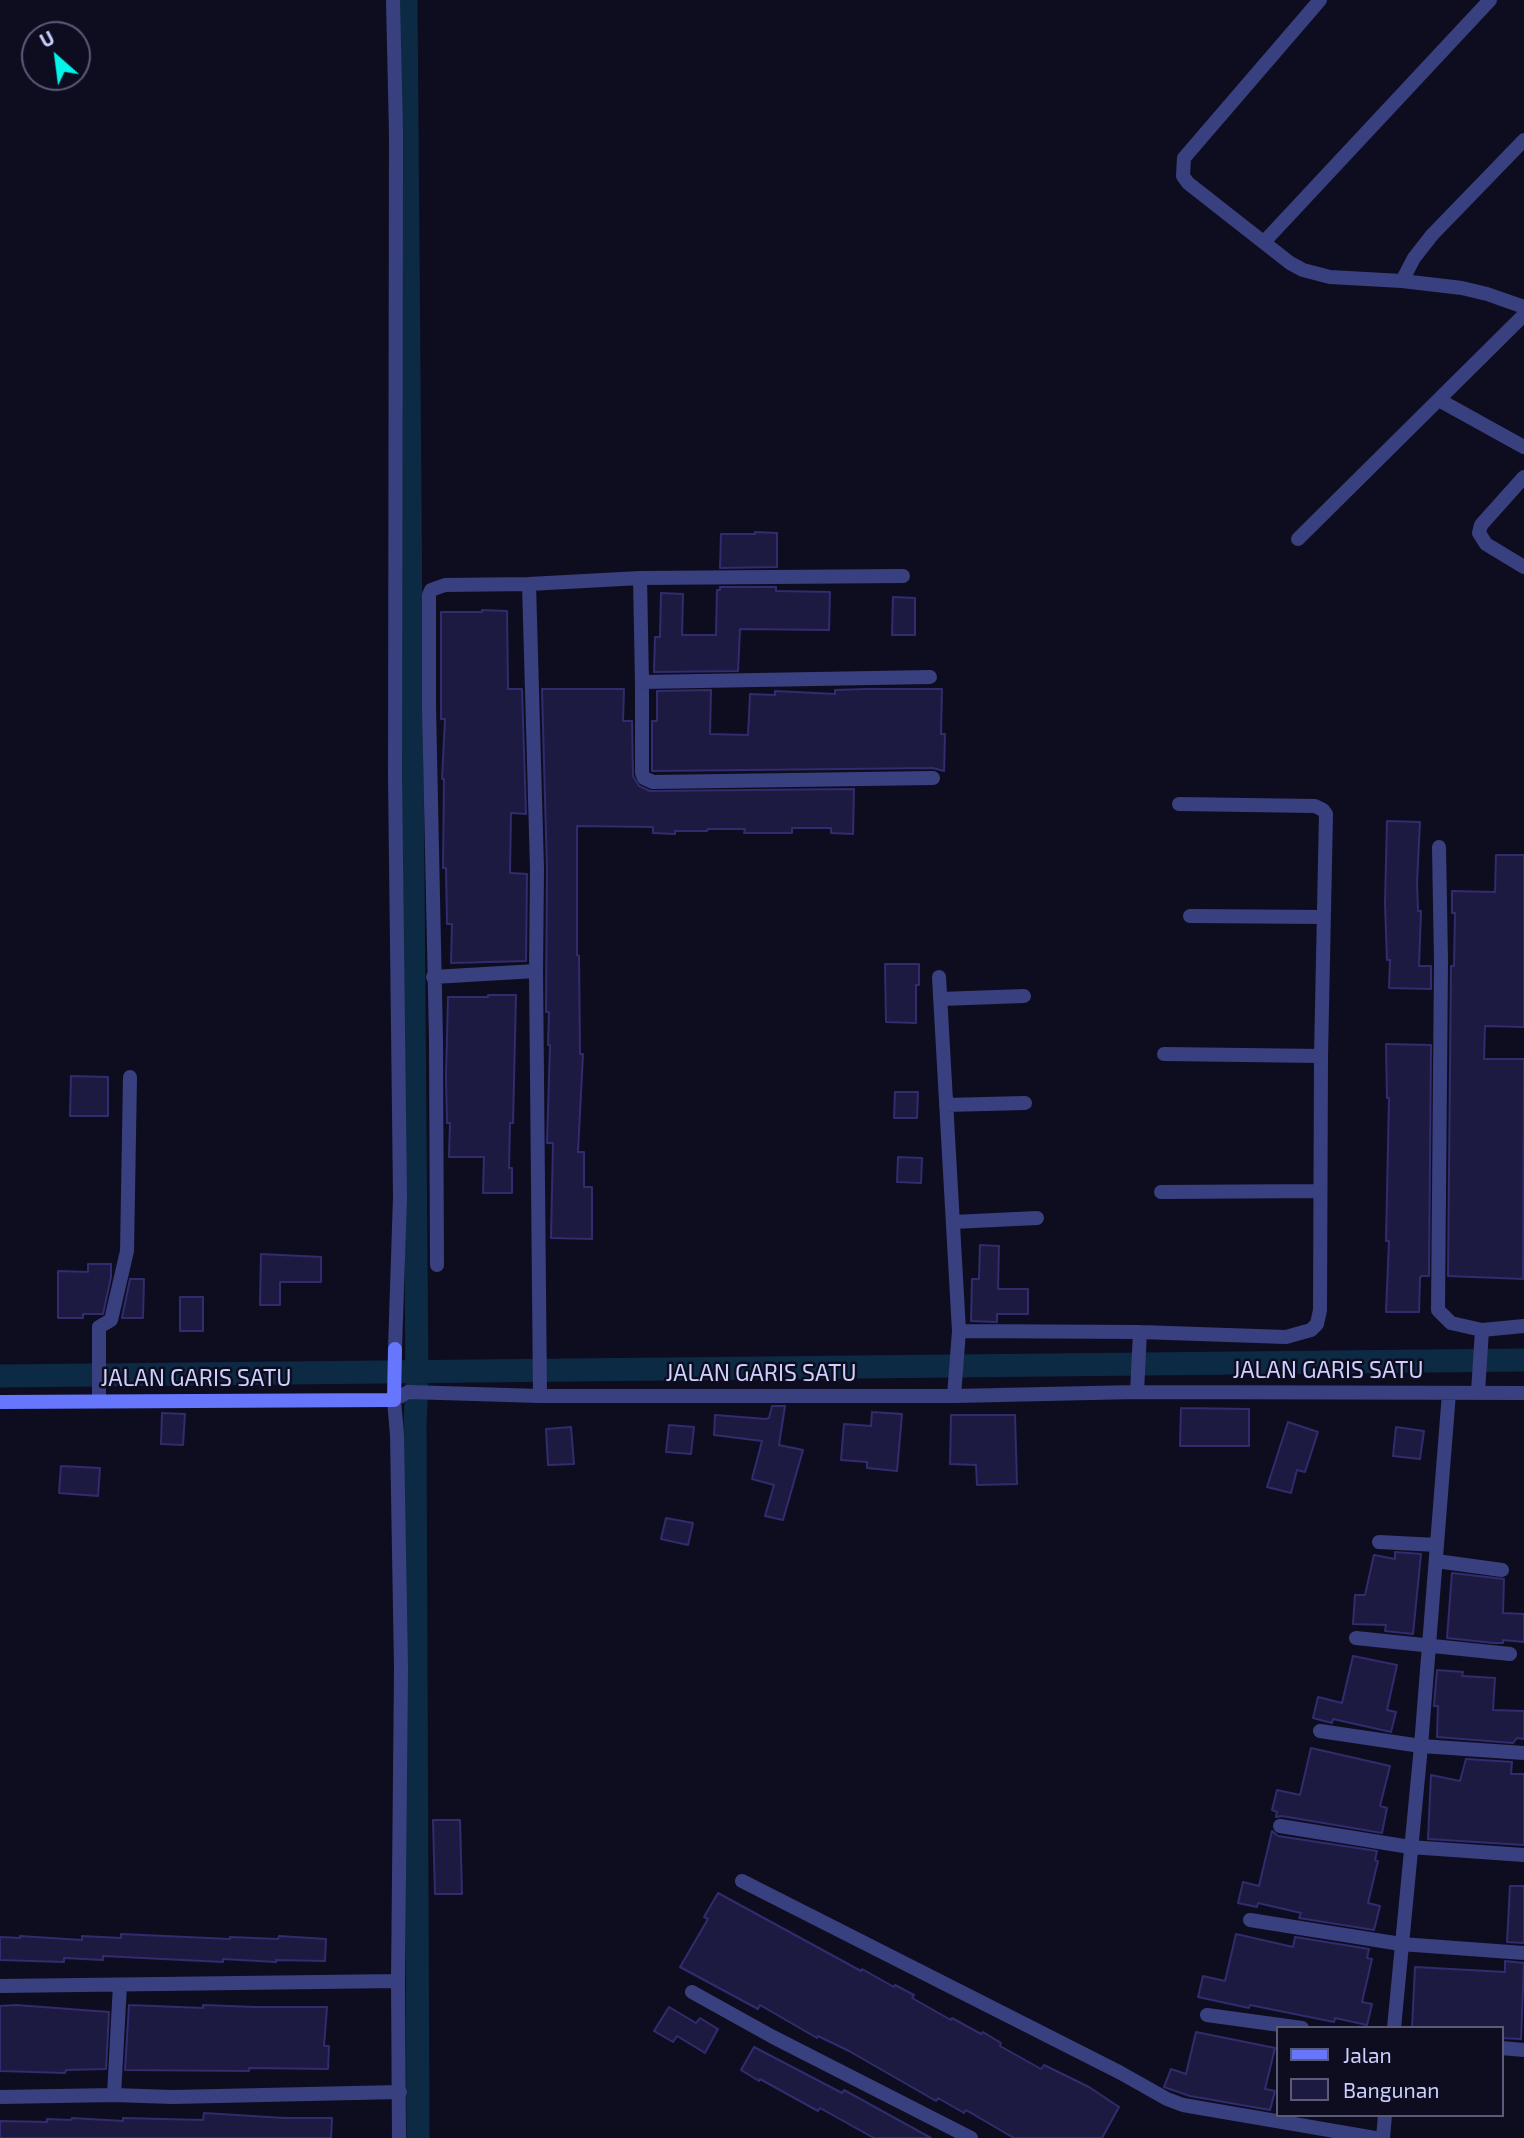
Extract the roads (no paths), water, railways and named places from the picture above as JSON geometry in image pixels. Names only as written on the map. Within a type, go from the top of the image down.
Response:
[{"type":"street","points":[[393,0],[396,134],[395,776],[400,1197],[395,1349],[399,1393],[397,1435],[401,1669],[399,2138]]},
{"type":"street","points":[[1320,0],[1184,158],[1183,176],[1188,183],[1290,263],[1313,274],[1462,288],[1524,307]]},
{"type":"street","points":[[1264,243],[1490,0]]},
{"type":"street","points":[[1402,281],[1414,258],[1432,235],[1524,139]]},
{"type":"street","points":[[1298,539],[1524,315]]},
{"type":"street","points":[[1439,400],[1524,447]]},
{"type":"street","points":[[1524,477],[1481,525],[1479,533],[1486,544],[1524,567]]},
{"type":"street","points":[[437,1265],[431,590],[445,585],[640,578],[902,576]]},
{"type":"street","points":[[640,578],[644,778],[653,782],[933,778]]},
{"type":"street","points":[[529,584],[537,869],[541,1389]]},
{"type":"street","points":[[642,682],[930,677]]},
{"type":"street","points":[[959,1338],[1286,1337],[1311,1330],[1317,1324],[1321,1310],[1321,1056],[1326,839],[1323,810],[1315,806],[1179,804]]},
{"type":"street","points":[[1439,847],[1441,961],[1438,1310],[1451,1323],[1482,1330],[1524,1326]]},
{"type":"street","points":[[1190,916],[1323,916]]},
{"type":"street","points":[[433,977],[536,971]]},
{"type":"street","points":[[939,977],[959,1338],[955,1390]]},
{"type":"street","points":[[940,999],[1024,996]]},
{"type":"street","points":[[1164,1054],[1321,1056]]},
{"type":"street","points":[[99,1401],[99,1327],[111,1320],[127,1251],[131,1077]]},
{"type":"street","points":[[946,1105],[1025,1103]]},
{"type":"street","points":[[1160,1192],[1320,1191]]},
{"type":"street","points":[[953,1222],[1037,1218]]},
{"type":"street","points":[[1479,1388],[1482,1330]]},
{"type":"street","points":[[1138,1387],[1140,1338]]},
{"type":"street","name":"JALAN GARIS SATU","points":[[0,1402],[541,1389],[955,1390],[1138,1387],[1449,1393],[1479,1388],[1524,1393]]},
{"type":"street","points":[[1394,2026],[1421,1746],[1449,1393]]},
{"type":"street","points":[[1379,1542],[1437,1545]]},
{"type":"street","points":[[1436,1561],[1502,1570]]},
{"type":"street","points":[[1356,1638],[1510,1654]]},
{"type":"street","points":[[1320,1731],[1421,1746],[1524,1753]]},
{"type":"street","points":[[1280,1826],[1410,1847],[1524,1855]]},
{"type":"street","points":[[742,1881],[1167,2099],[1183,2105],[1374,2138]]},
{"type":"street","points":[[1250,1920],[1401,1944],[1524,1954]]},
{"type":"street","points":[[0,1986],[398,1981]]},
{"type":"street","points":[[114,2095],[120,1985]]},
{"type":"street","points":[[692,1992],[773,2037],[971,2138]]},
{"type":"street","points":[[1207,2015],[1287,2026]]},
{"type":"street","points":[[1503,2048],[1524,2050]]},
{"type":"street","points":[[0,2097],[172,2097],[400,2092]]},
{"type":"street","points":[[1383,2138],[1385,2117]]},
{"type":"waterway","points":[[406,0],[417,1380],[418,2138]]},
{"type":"waterway","points":[[0,1376],[1524,1360]]}]
